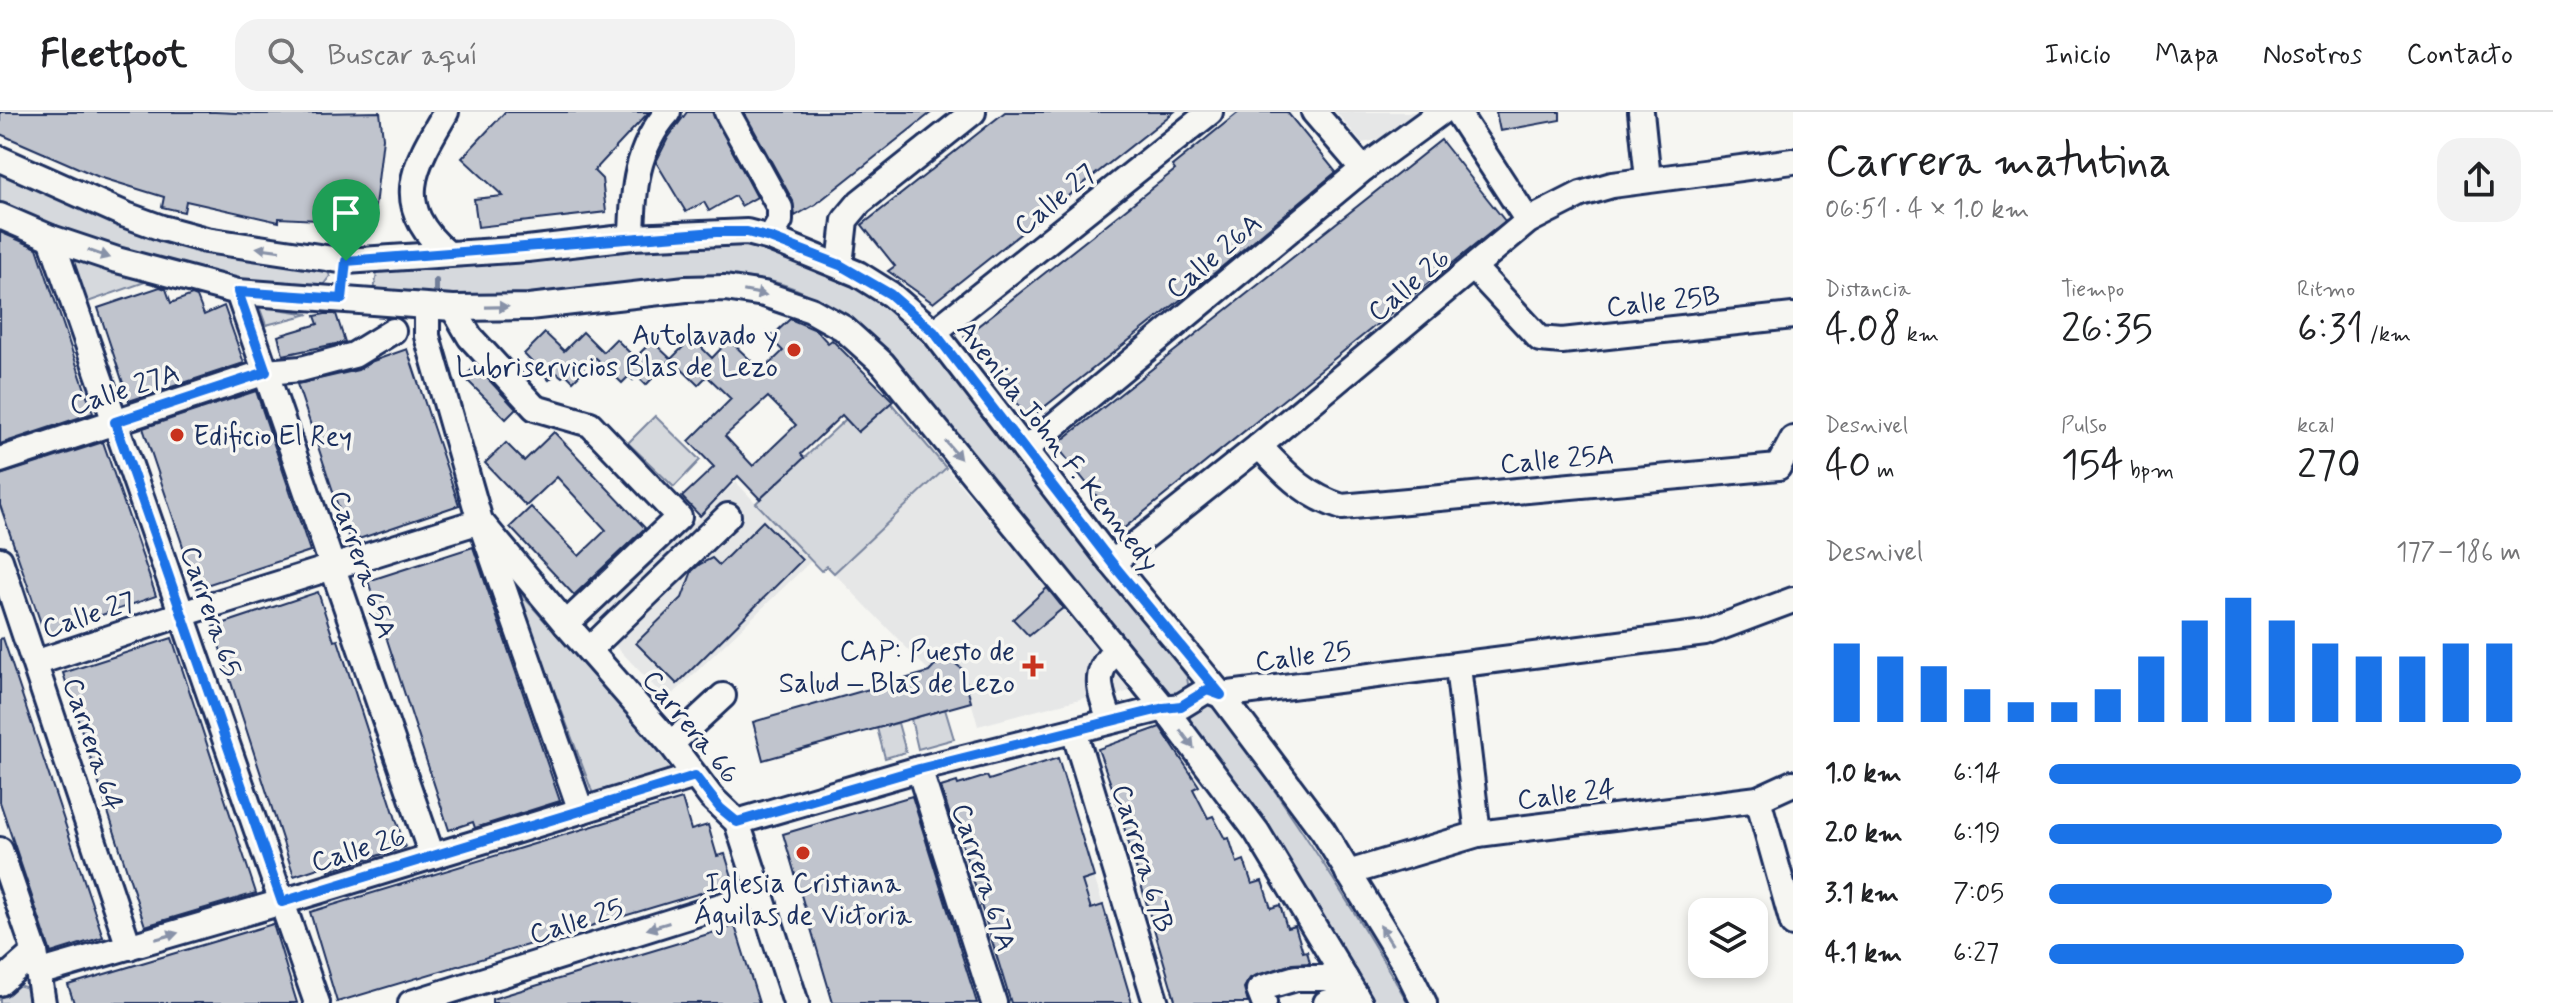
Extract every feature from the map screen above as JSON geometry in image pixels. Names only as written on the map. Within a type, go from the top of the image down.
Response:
[{"type":"street","points":[[437,255],[434,240],[421,221],[411,194],[417,168],[446,112]]},
{"type":"street","points":[[632,237],[633,194],[640,159],[653,129],[668,112]]},
{"type":"street","points":[[727,112],[780,208],[780,221],[770,238]]},
{"type":"street","points":[[840,265],[845,220],[860,202],[973,112]]},
{"type":"street","name":"Calle 27","points":[[934,332],[1210,112]]},
{"type":"street","points":[[1314,112],[1363,169]]},
{"type":"street","name":"Calle 26A","points":[[1026,449],[1363,169],[1441,112]]},
{"type":"street","points":[[1457,112],[1528,221]]},
{"type":"street","points":[[1641,112],[1648,179]]},
{"type":"street","name":"Avenida John F. Kennedy","points":[[0,159],[126,215],[206,240],[346,261],[527,249],[632,237],[747,232],[840,265],[890,294],[934,332],[1112,563],[1192,700],[1257,832],[1353,992]]},
{"type":"street","name":"Calle 26","points":[[1112,563],[1259,446],[1528,221],[1581,194],[1612,185],[1793,161]]},
{"type":"street","name":"Avenida John F. Kennedy","points":[[0,216],[51,238],[131,264],[238,292],[453,308],[529,307],[686,289],[725,288],[764,294],[811,310],[843,328],[883,364],[1116,650],[1192,700],[1323,831],[1405,965],[1424,1003]]},
{"type":"street","name":"Carrera 65","points":[[51,238],[317,1003]]},
{"type":"street","points":[[342,299],[346,261]]},
{"type":"street","name":"Calle 25B","points":[[1474,268],[1540,339],[1562,341],[1793,316]]},
{"type":"street","name":"Carrera 65A","points":[[238,292],[432,856]]},
{"type":"street","name":"Carrera 66","points":[[423,306],[427,336],[480,521],[581,811]]},
{"type":"street","points":[[453,308],[470,337],[535,408],[590,424],[679,517],[566,624]]},
{"type":"street","name":"Calle 27A","points":[[0,460],[266,372],[301,369],[354,355],[393,331]]},
{"type":"street","points":[[1785,476],[1793,439]]},
{"type":"street","name":"Calle 25A","points":[[1259,446],[1301,488],[1319,500],[1342,507],[1785,476]]},
{"type":"street","points":[[589,650],[728,516]]},
{"type":"street","name":"Calle 27","points":[[35,663],[480,521]]},
{"type":"street","name":"Carrera 66","points":[[480,521],[671,744],[720,808],[737,822],[796,1003]]},
{"type":"street","name":"Carrera 64","points":[[0,560],[129,947]]},
{"type":"street","name":"Calle 25","points":[[737,822],[919,769],[1192,700],[1705,633],[1793,600]]},
{"type":"street","points":[[1110,721],[1098,681],[1105,661],[1116,650]]},
{"type":"street","points":[[1458,667],[1478,834]]},
{"type":"street","points":[[671,744],[723,696]]},
{"type":"street","name":"Carrera 67B","points":[[1074,731],[1156,1003]]},
{"type":"street","name":"Carrera 67A","points":[[919,769],[994,1003]]},
{"type":"street","name":"Calle 26","points":[[36,963],[129,947],[695,776]]},
{"type":"street","name":"Calle 24","points":[[1348,873],[1478,834],[1758,799],[1793,783]]},
{"type":"street","points":[[1758,799],[1792,917]]},
{"type":"street","points":[[0,850],[36,963],[43,1003]]},
{"type":"street","name":"Calle 25","points":[[411,1003],[759,894]]},
{"type":"street","points":[[0,983],[36,963]]},
{"type":"street","points":[[1264,1003],[1259,990],[1262,988],[1306,977],[1353,992]]},
{"type":"street","points":[[1326,1003],[1353,992]]},
{"type":"shaded area","points":[[1336,112],[1422,112],[1381,139],[1362,143]]},
{"type":"shaded area","points":[[0,167],[327,270],[330,276],[320,289],[220,279],[87,243],[0,203]]},
{"type":"shaded area","points":[[744,244],[777,249],[853,280],[905,318],[969,392],[1149,626],[1187,677],[1189,691],[1167,699],[892,360],[849,320],[797,289],[758,279],[700,276],[502,296],[373,297],[378,267],[598,250]]},
{"type":"shaded area","points":[[70,256],[145,282],[85,303]]},
{"type":"shaded area","points":[[259,306],[309,314],[266,325]]},
{"type":"shaded area","points":[[891,403],[946,468],[834,573],[827,566],[821,571],[756,503],[846,419],[858,432]]},
{"type":"shaded area","points":[[655,416],[700,460],[674,487],[628,443]]},
{"type":"shaded area","points":[[946,468],[1047,588],[1013,619],[1029,636],[1062,608],[1130,691],[1106,698],[1099,694],[978,726],[962,669],[945,655],[929,671],[834,573]]},
{"type":"shaded area","points":[[736,482],[811,561],[667,700],[590,619]]},
{"type":"shaded area","points":[[515,587],[675,769],[593,794]]},
{"type":"shaded area","points":[[1203,704],[1214,706],[1266,778],[1363,926],[1408,1003],[1369,1003],[1190,725],[1190,715]]},
{"type":"shaded area","points":[[945,709],[954,739],[918,749],[911,719]]},
{"type":"shaded area","points":[[898,723],[906,752],[885,758],[877,728]]},
{"type":"shaded area","points":[[1094,877],[1103,905],[1047,922],[1038,895]]},
{"type":"shaded area","points":[[14,984],[32,989],[34,1003],[0,1003],[0,993]]},
{"type":"building","points":[[0,112],[380,112],[383,138],[373,224],[318,218],[279,218],[279,222],[186,201],[184,212],[162,207],[164,197],[99,177],[0,134]]},
{"type":"building","points":[[505,112],[649,112],[594,171],[602,179],[606,212],[478,227],[474,199],[503,196],[462,158]]},
{"type":"building","points":[[687,112],[712,112],[757,197],[741,206],[735,196],[709,211],[704,202],[686,212],[656,162],[668,138]]},
{"type":"building","points":[[744,112],[932,112],[816,204],[795,216],[793,201]]},
{"type":"building","points":[[1005,112],[1174,112],[933,303],[888,271],[895,266],[862,225]]},
{"type":"building","points":[[1239,112],[1287,112],[1336,172],[1217,271],[1029,419],[964,337],[1175,170],[1172,166]]},
{"type":"building","points":[[1496,112],[1560,112],[1560,120],[1500,131]]},
{"type":"building","points":[[1441,140],[1505,221],[1123,529],[1056,445]]},
{"type":"building","points":[[0,232],[37,248],[93,413],[0,444]]},
{"type":"building","points":[[160,287],[166,289],[171,303],[192,295],[197,297],[204,315],[224,306],[244,363],[129,401],[98,308]]},
{"type":"building","points":[[336,314],[345,342],[283,355],[278,336],[318,324],[315,316]]},
{"type":"building","points":[[790,319],[816,330],[828,343],[832,340],[893,401],[858,432],[842,415],[801,454],[804,458],[760,499],[738,476],[700,516],[682,497],[714,467],[689,441],[731,399],[707,376],[698,385],[671,359],[692,338],[712,358],[729,340],[762,371],[783,351],[770,338]],"holes":[[[768,397],[796,425],[753,466],[725,436]]]},
{"type":"building","points":[[583,332],[603,352],[616,339],[635,358],[652,341],[671,359],[646,385],[637,376],[633,380],[629,376],[622,383],[596,358],[573,381],[566,374],[562,377],[557,373],[549,380],[524,354],[545,333],[564,351]]},
{"type":"building","points":[[407,349],[459,505],[350,542],[297,384],[358,370]]},
{"type":"building","points":[[476,366],[516,409],[506,419],[464,377]]},
{"type":"building","points":[[256,391],[310,551],[197,588],[143,428]]},
{"type":"building","points":[[554,432],[645,528],[574,595],[510,527],[531,507],[579,556],[606,530],[557,477],[526,506],[485,463],[506,443],[524,461]]},
{"type":"building","points":[[103,442],[156,596],[45,635],[0,505],[0,475]]},
{"type":"building","points":[[763,521],[802,560],[677,684],[636,643],[682,598],[692,571],[712,558],[719,565]]},
{"type":"building","points":[[473,547],[560,801],[475,828],[473,822],[449,830],[368,581]]},
{"type":"building","points":[[1047,588],[1063,608],[1029,636],[1013,619]]},
{"type":"building","points":[[318,592],[334,641],[338,640],[405,847],[329,871],[327,865],[294,876],[213,627]]},
{"type":"building","points":[[3,638],[103,937],[51,953],[0,802],[0,639]]},
{"type":"building","points":[[172,638],[256,893],[145,926],[63,673]]},
{"type":"building","points":[[945,655],[962,669],[971,702],[763,760],[753,722],[929,672]]},
{"type":"building","points":[[1160,727],[1199,786],[1193,789],[1208,818],[1213,816],[1225,839],[1229,838],[1237,863],[1244,860],[1252,884],[1262,881],[1271,908],[1280,905],[1287,928],[1295,926],[1303,952],[1307,951],[1310,963],[1292,964],[1250,978],[1244,988],[1248,1003],[1176,1003],[1098,749]]},
{"type":"building","points":[[1058,758],[1094,877],[1082,881],[1091,909],[1103,905],[1132,1003],[1011,1003],[957,827],[954,828],[941,787],[987,776],[989,780]]},
{"type":"building","points":[[912,796],[977,1003],[833,1003],[783,834]]},
{"type":"building","points":[[682,799],[691,830],[708,825],[717,856],[725,854],[734,883],[337,1002],[310,912]]},
{"type":"building","points":[[273,924],[297,1003],[74,1003],[68,985]]},
{"type":"building","points":[[735,926],[759,1003],[492,1003],[492,999]]},
{"type":"waterway","points":[[436,281],[436,290]]},
{"type":"place","name":"Autolavado y Lubriservicios Blas de Lezo","points":[[794,350]]},
{"type":"place","name":"Edificio El Rey","points":[[177,435]]},
{"type":"place","name":"CAP: Puesto de Salud ‒ Blas de Lezo","points":[[1033,666]]},
{"type":"place","name":"Iglesia Cristiana Águilas de Victoria","points":[[803,853]]},
{"type":"route","points":[[747,232],[840,265],[890,294],[934,332],[1112,563],[1221,695],[1207,690],[1181,706],[919,769],[737,822],[720,808],[695,776],[282,902],[115,422],[266,372],[238,292],[342,299],[346,261],[527,249],[632,237],[747,232]]}]
